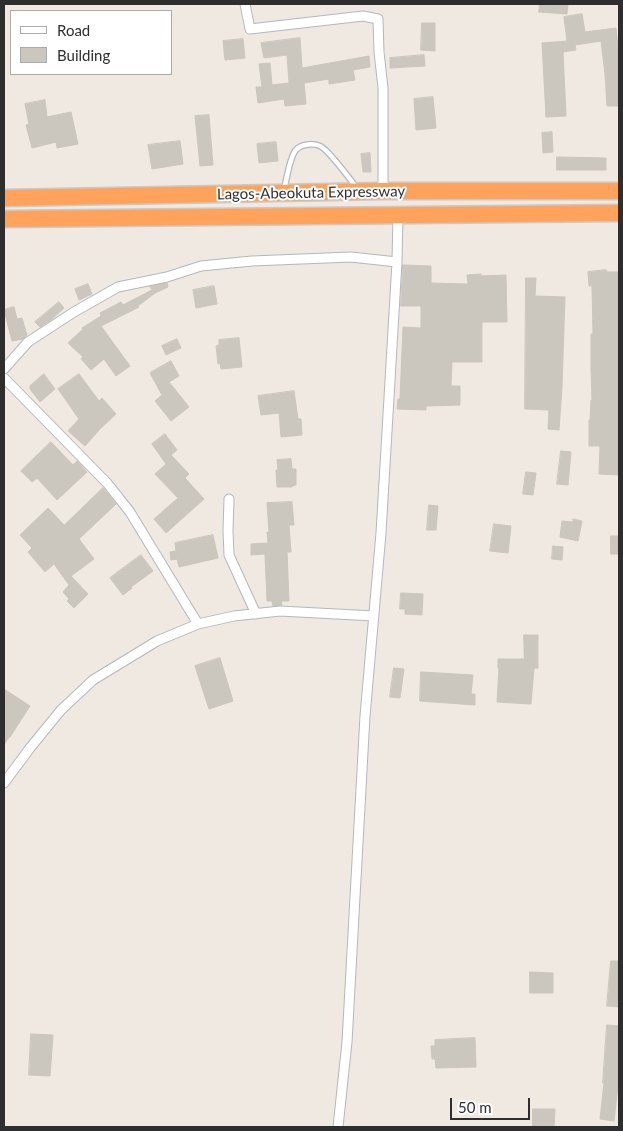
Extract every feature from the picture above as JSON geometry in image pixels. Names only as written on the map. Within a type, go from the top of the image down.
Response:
[{"type":"highway","name":"Lagos-Abeokuta Expressway","points":[[4,198],[383,191],[619,191]]},
{"type":"highway","name":"Lagos-Abeokuta Expressway","points":[[4,219],[619,213]]},
{"type":"street","points":[[245,4],[250,29],[363,16],[378,19],[383,88],[383,191]]},
{"type":"street","points":[[338,1127],[347,1042],[365,726],[381,533],[397,262],[398,214]]},
{"type":"street","points":[[4,369],[28,342],[74,312],[118,288],[167,277],[201,266],[252,261],[351,257],[397,262]]},
{"type":"street","points":[[4,378],[107,483],[130,512],[198,624]]},
{"type":"street","points":[[229,499],[228,531],[230,555],[256,614]]},
{"type":"street","points":[[4,784],[61,710],[93,680],[157,641],[198,624],[234,616],[280,611],[374,616]]},
{"type":"lane","points":[[284,193],[291,160],[295,151],[300,146],[307,144],[321,146],[360,192]]},
{"type":"building","points":[[540,4],[568,4],[567,14],[539,12]]},
{"type":"building","points":[[582,14],[585,32],[616,28],[619,57],[619,106],[607,106],[601,41],[575,45],[576,50],[563,52],[566,116],[546,117],[542,43],[567,41],[564,17]]},
{"type":"building","points":[[422,23],[435,23],[435,51],[421,50]]},
{"type":"building","points":[[300,38],[302,68],[369,56],[370,67],[353,70],[355,80],[329,84],[329,79],[304,83],[306,104],[285,106],[284,99],[258,103],[256,87],[262,87],[259,64],[270,63],[272,85],[289,83],[287,55],[264,58],[261,43]]},
{"type":"building","points":[[243,39],[245,58],[225,60],[223,41]]},
{"type":"building","points":[[424,55],[425,66],[390,68],[390,58]]},
{"type":"building","points":[[433,97],[436,128],[416,130],[414,99]]},
{"type":"building","points":[[45,100],[47,117],[71,112],[78,144],[57,148],[56,142],[32,148],[26,125],[29,124],[25,104]]},
{"type":"building","points":[[209,115],[213,165],[200,166],[195,116]]},
{"type":"building","points":[[552,132],[553,152],[543,153],[542,133]]},
{"type":"building","points":[[180,141],[183,164],[152,169],[148,145]]},
{"type":"building","points":[[276,142],[278,161],[259,163],[257,144]]},
{"type":"building","points":[[370,153],[371,172],[363,172],[361,154]]},
{"type":"building","points":[[557,157],[606,158],[606,170],[557,170]]},
{"type":"building","points":[[403,265],[431,266],[431,283],[468,284],[467,275],[506,275],[507,322],[482,322],[482,362],[452,362],[451,386],[460,386],[460,405],[426,406],[426,410],[397,409],[398,399],[400,399],[403,327],[421,328],[421,306],[401,306]]},
{"type":"building","points":[[606,270],[607,272],[619,272],[619,475],[599,474],[600,446],[589,446],[589,420],[592,400],[591,334],[593,334],[592,286],[589,286],[588,272]]},
{"type":"building","points":[[526,278],[536,278],[535,296],[565,297],[559,430],[548,429],[549,410],[525,409]]},
{"type":"building","points":[[167,283],[168,287],[155,293],[139,307],[101,326],[130,366],[116,376],[104,359],[91,370],[81,359],[83,357],[68,343],[82,330],[84,332],[82,328],[101,316],[100,313],[121,302],[123,305],[152,290],[150,287]]},
{"type":"building","points":[[88,284],[92,294],[79,300],[75,289]]},
{"type":"building","points":[[214,286],[217,304],[196,308],[193,290]]},
{"type":"building","points":[[59,302],[64,308],[40,327],[35,322]]},
{"type":"building","points":[[14,307],[17,319],[22,318],[27,335],[23,339],[12,341],[4,310]]},
{"type":"building","points":[[239,338],[242,367],[221,369],[220,363],[218,364],[216,346],[219,345],[219,340]]},
{"type":"building","points":[[177,339],[181,348],[166,355],[162,346]]},
{"type":"building","points":[[171,361],[179,376],[169,382],[189,407],[171,421],[155,401],[162,395],[150,373]]},
{"type":"building","points":[[44,374],[55,389],[40,402],[30,389],[30,386]]},
{"type":"building","points":[[79,374],[99,401],[102,398],[116,414],[85,446],[68,431],[79,419],[58,389]]},
{"type":"building","points":[[294,391],[298,419],[301,419],[302,435],[281,437],[279,413],[261,415],[258,396]]},
{"type":"building","points":[[165,434],[177,450],[171,455],[189,474],[185,478],[204,499],[166,533],[154,519],[178,498],[155,474],[166,464],[152,444]]},
{"type":"building","points":[[51,442],[73,465],[77,461],[87,472],[57,500],[37,478],[32,482],[21,471]]},
{"type":"building","points":[[561,451],[571,452],[568,485],[557,484]]},
{"type":"building","points":[[291,459],[292,469],[296,469],[296,485],[292,487],[277,487],[277,460]]},
{"type":"building","points":[[526,472],[536,473],[533,495],[523,494]]},
{"type":"building","points":[[103,488],[116,504],[79,539],[94,559],[71,576],[88,594],[74,608],[67,601],[69,599],[63,592],[69,585],[54,564],[45,572],[28,552],[32,548],[20,535],[48,508],[64,525]]},
{"type":"building","points":[[292,502],[294,525],[289,525],[291,552],[287,552],[289,601],[281,601],[282,605],[273,606],[272,601],[267,601],[265,554],[251,555],[251,544],[268,543],[267,503]]},
{"type":"building","points":[[429,505],[438,506],[436,530],[427,530]]},
{"type":"building","points":[[573,519],[582,521],[578,541],[560,537],[562,521],[573,522]]},
{"type":"building","points":[[494,524],[511,526],[508,553],[490,551]]},
{"type":"building","points":[[213,535],[218,558],[179,567],[177,559],[171,560],[170,552],[176,551],[175,543]]},
{"type":"building","points":[[611,536],[619,536],[619,554],[611,554]]},
{"type":"building","points":[[553,546],[563,547],[562,560],[552,559]]},
{"type":"building","points":[[141,555],[153,571],[123,595],[110,578]]},
{"type":"building","points":[[401,593],[423,594],[422,615],[405,614],[405,609],[400,609]]},
{"type":"building","points":[[524,635],[538,635],[538,668],[534,668],[531,704],[497,702],[498,659],[524,659]]},
{"type":"building","points":[[220,658],[233,701],[209,709],[195,666]]},
{"type":"building","points":[[394,668],[404,669],[400,698],[390,697]]},
{"type":"building","points":[[421,672],[473,675],[471,694],[475,694],[475,705],[420,701]]},
{"type":"building","points":[[4,689],[30,706],[4,745]]},
{"type":"building","points":[[611,961],[619,961],[619,1007],[607,1006]]},
{"type":"building","points":[[530,972],[553,973],[553,993],[530,993]]},
{"type":"building","points":[[607,1025],[619,1026],[619,1077],[614,1121],[600,1119]]},
{"type":"building","points":[[31,1034],[53,1035],[50,1076],[29,1075]]},
{"type":"building","points":[[475,1038],[476,1067],[436,1068],[435,1059],[432,1059],[431,1046],[435,1046],[435,1040]]},
{"type":"building","points":[[533,1109],[555,1109],[554,1127],[533,1127]]}]
